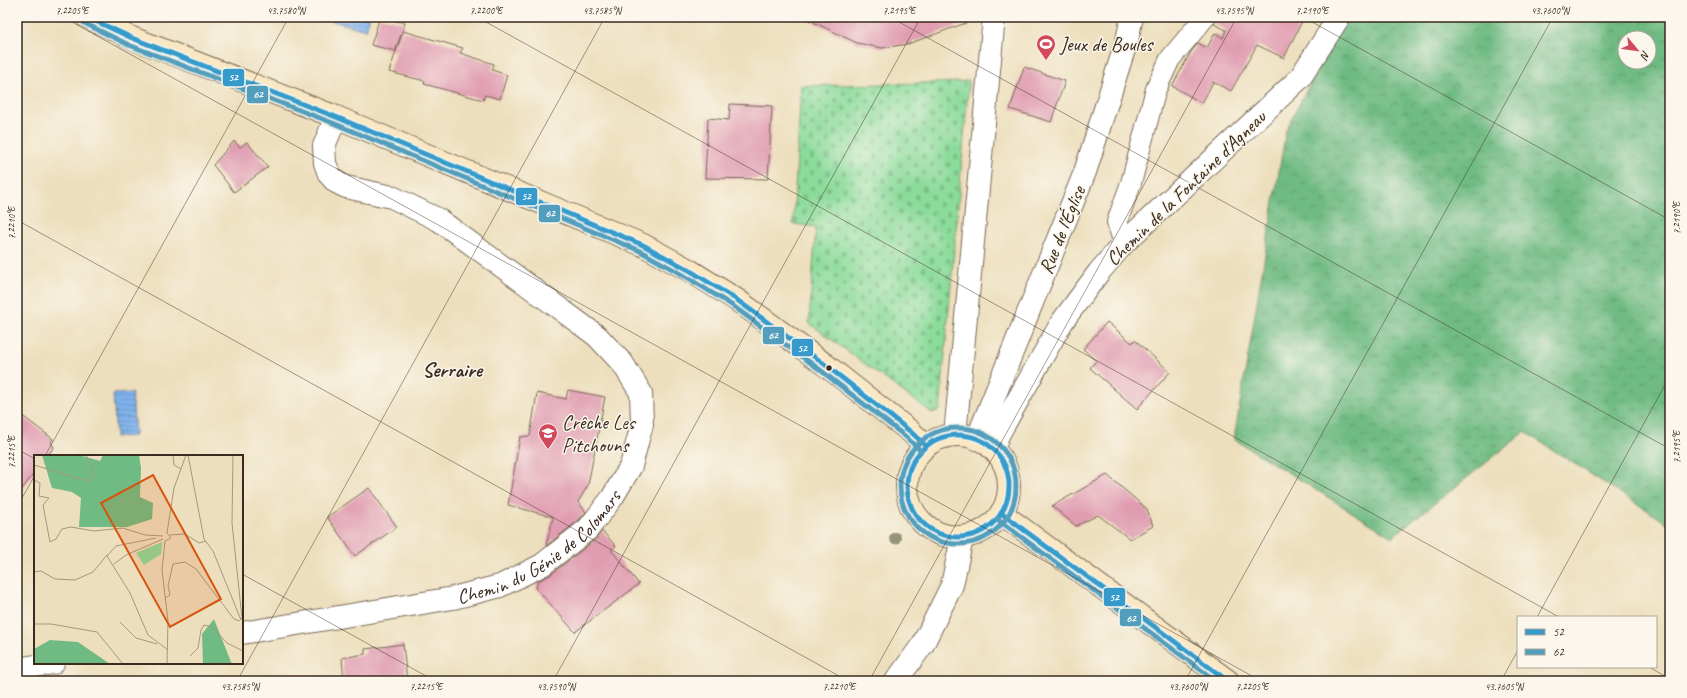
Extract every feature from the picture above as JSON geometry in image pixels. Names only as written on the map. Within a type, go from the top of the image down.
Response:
[{"type":"main road","points":[[87,17],[132,38],[336,117],[643,245],[737,300],[911,432],[926,446]]},
{"type":"main road","points":[[945,436],[966,436],[985,444],[1002,460],[1007,473],[1008,486],[1006,500],[1000,513],[992,523],[982,531],[962,538],[942,535],[930,529],[920,520],[912,508],[907,495],[907,481],[910,468],[916,456],[926,446],[945,436]]},
{"type":"main road","points":[[1000,513],[1228,681]]},
{"type":"street","points":[[955,435],[994,17]]},
{"type":"street","name":"Rue de l'Église","points":[[985,444],[1086,172],[1128,40],[1132,17]]},
{"type":"street","name":"Chemin de la Fontaine d'Agneau","points":[[985,444],[998,435],[1062,322],[1099,272],[1124,243],[1300,78],[1339,17]]},
{"type":"street","name":"Chemin du Génie de Colomars","points":[[243,633],[453,598],[500,586],[542,565],[588,529],[612,498],[631,466],[642,424],[641,394],[623,364],[597,336],[439,220],[392,197],[346,187],[336,182],[329,174],[325,163],[324,146],[336,117]]},
{"type":"street","points":[[896,681],[923,644],[952,585],[962,538]]},
{"type":"street","points":[[17,669],[47,664]]},
{"type":"lane","points":[[1124,243],[1117,222],[1131,183],[1156,89],[1170,58],[1205,17]]},
{"type":"green space","points":[[1344,17],[1670,17],[1670,525],[1525,432],[1392,537],[1234,439],[1286,130]]},
{"type":"green space","points":[[969,80],[940,410],[932,413],[809,323],[816,227],[793,224],[801,86],[960,82]]},
{"type":"water","points":[[324,17],[370,17],[366,30],[324,19]]},
{"type":"water","points":[[132,393],[135,436],[116,437],[113,394]]},
{"type":"building","points":[[380,17],[405,23],[395,51],[371,45]]},
{"type":"building","points":[[803,17],[974,17],[974,20],[908,44],[882,48],[857,43]]},
{"type":"building","points":[[1216,17],[1304,17],[1284,58],[1257,45],[1231,91],[1213,82],[1202,103],[1172,86],[1191,52],[1198,43],[1207,48],[1215,33],[1223,38],[1226,30],[1214,24]]},
{"type":"building","points":[[403,31],[463,48],[460,53],[494,64],[492,70],[507,75],[500,99],[485,95],[483,100],[424,84],[425,81],[389,72]]},
{"type":"building","points":[[1024,67],[1065,81],[1051,122],[1010,109]]},
{"type":"building","points":[[730,104],[772,106],[768,179],[705,178],[708,118],[729,120]]},
{"type":"building","points":[[234,141],[240,147],[247,142],[268,167],[234,192],[213,165]]},
{"type":"building","points":[[1107,322],[1132,343],[1135,340],[1170,372],[1137,409],[1090,368],[1096,361],[1083,349]]},
{"type":"building","points":[[568,390],[605,397],[588,485],[578,502],[586,512],[579,520],[546,546],[553,517],[508,505],[520,437],[530,436],[537,393],[566,399]]},
{"type":"building","points":[[17,412],[53,439],[51,443],[54,447],[48,455],[34,455],[34,473],[17,496]]},
{"type":"building","points":[[1107,475],[1147,509],[1153,526],[1130,539],[1098,515],[1076,526],[1052,506]]},
{"type":"building","points":[[369,488],[397,527],[355,556],[327,517]]},
{"type":"building","points":[[602,531],[616,546],[611,550],[639,584],[575,632],[536,588],[538,581],[550,575],[596,539]]},
{"type":"building","points":[[403,644],[407,681],[344,681],[342,658],[365,654],[365,649]]},
{"type":"transit line","name":"52","points":[[87,17],[132,38],[336,117],[643,245],[689,270],[737,300],[823,363],[911,432],[926,446]]},
{"type":"transit line","name":"62","points":[[84,23],[129,45],[333,123],[640,251],[685,276],[733,306],[819,369],[906,437],[921,451]]},
{"type":"transit line","name":"62","points":[[958,428],[969,429],[980,433],[999,445],[1011,464],[1015,475],[1016,486],[1015,497],[1011,508],[999,527],[980,539],[969,543],[958,544],[947,543],[936,539],[917,527],[905,508],[901,497],[900,486],[901,475],[905,464],[917,445],[936,433],[947,429],[958,428]]},
{"type":"transit line","name":"52","points":[[958,435],[977,439],[994,450],[1005,467],[1009,486],[1005,505],[994,522],[977,533],[958,537],[939,533],[922,522],[911,505],[907,486],[911,467],[922,450],[939,439],[958,435]]},
{"type":"transit line","name":"52","points":[[1001,513],[1228,681]]},
{"type":"transit line","name":"62","points":[[997,519],[1216,681]]},
{"type":"place","name":"Jeux de Boules","points":[[1046,61]]},
{"type":"place","name":"Crêche Les Pitchouns","points":[[548,450]]},
{"type":"district","name":"Serraire","points":[[452,370]]}]
